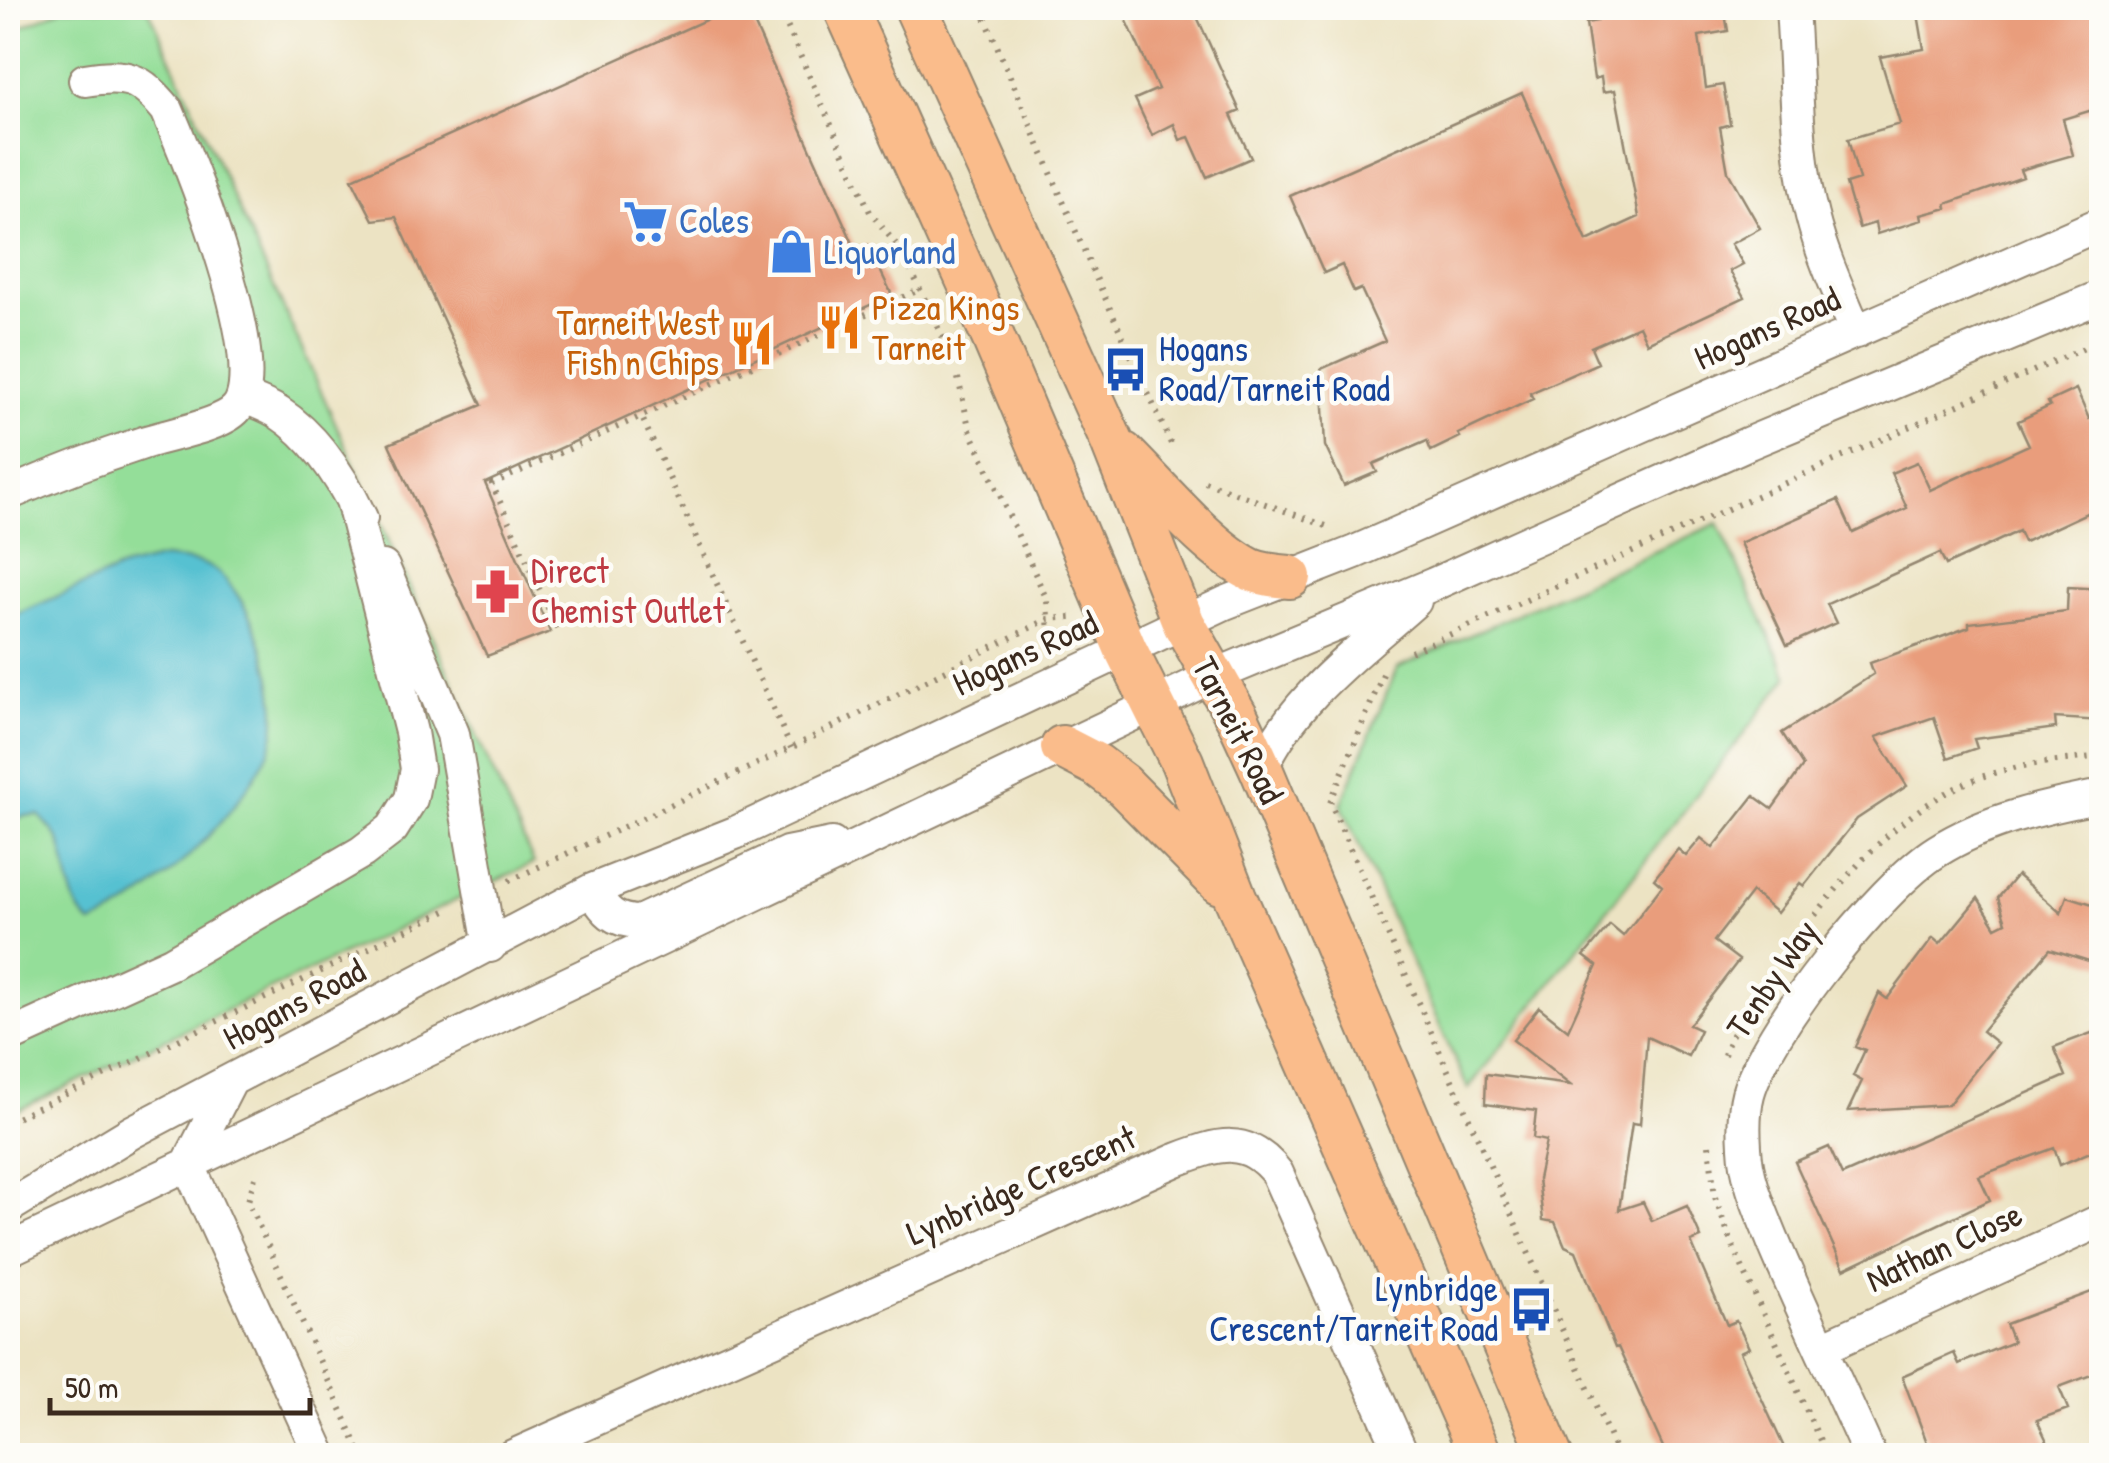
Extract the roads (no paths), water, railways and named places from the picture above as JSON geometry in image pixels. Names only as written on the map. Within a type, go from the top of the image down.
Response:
[{"type":"main road","name":"Tarneit Road","points":[[845,8],[994,337],[1126,650],[1182,762],[1235,897],[1481,1456]]},
{"type":"main road","name":"Tarneit Road","points":[[916,8],[1112,442],[1184,624],[1262,769],[1551,1456]]},
{"type":"main road","points":[[1112,442],[1212,542],[1249,568],[1266,575],[1290,577]]},
{"type":"main road","points":[[1062,747],[1097,764],[1122,784],[1235,897]]},
{"type":"street","points":[[1792,8],[1811,214],[1856,332]]},
{"type":"street","points":[[8,494],[123,450],[217,420],[236,410],[244,396],[245,344],[238,305],[167,110],[151,90],[133,79],[110,76],[85,80]]},
{"type":"street","name":"Hogans Road","points":[[8,1206],[132,1132],[592,890],[735,833],[1184,624],[2102,224]]},
{"type":"street","points":[[8,1250],[1211,677],[1434,584],[1749,443],[2102,296]]},
{"type":"street","points":[[244,396],[281,414],[313,444],[344,483],[410,626],[453,734],[490,946]]},
{"type":"street","points":[[8,1037],[171,963],[316,882],[392,830],[411,799],[417,768],[352,500]]},
{"type":"street","points":[[1262,769],[1276,737],[1299,707],[1434,584]]},
{"type":"street","name":"Tenby Way","points":[[1870,1456],[1754,1194],[1744,1149],[1747,1096],[1780,1030],[1870,908],[1936,851],[2037,808],[2102,796]]},
{"type":"street","points":[[592,890],[606,913],[621,921],[639,922],[787,853],[886,833]]},
{"type":"street","points":[[188,1164],[228,1084]]},
{"type":"street","name":"Lynbridge Crescent","points":[[513,1456],[1176,1160],[1213,1146],[1237,1145],[1268,1161],[1277,1173],[1404,1456]]},
{"type":"street","points":[[188,1164],[321,1456]]},
{"type":"street","name":"Nathan Close","points":[[1822,1348],[2102,1220]]},
{"type":"water","points":[[163,558],[208,566],[239,598],[253,623],[271,679],[274,731],[256,775],[217,827],[167,876],[116,913],[91,924],[74,898],[56,835],[39,815],[23,816],[8,823],[8,618],[122,568]]},
{"type":"place","name":"Coles","points":[[646,221]]},
{"type":"place","name":"Liquorland","points":[[791,252]]},
{"type":"place","name":"Pizza Kings Tarneit","points":[[839,328]]},
{"type":"place","name":"Tarneit West Fish n Chips","points":[[752,343]]},
{"type":"place","name":"Hogans Road/Tarneit Road","points":[[1126,369]]},
{"type":"place","name":"Direct Chemist Outlet","points":[[498,591]]},
{"type":"place","name":"Lynbridge Crescent/Tarneit Road","points":[[1531,1309]]}]
